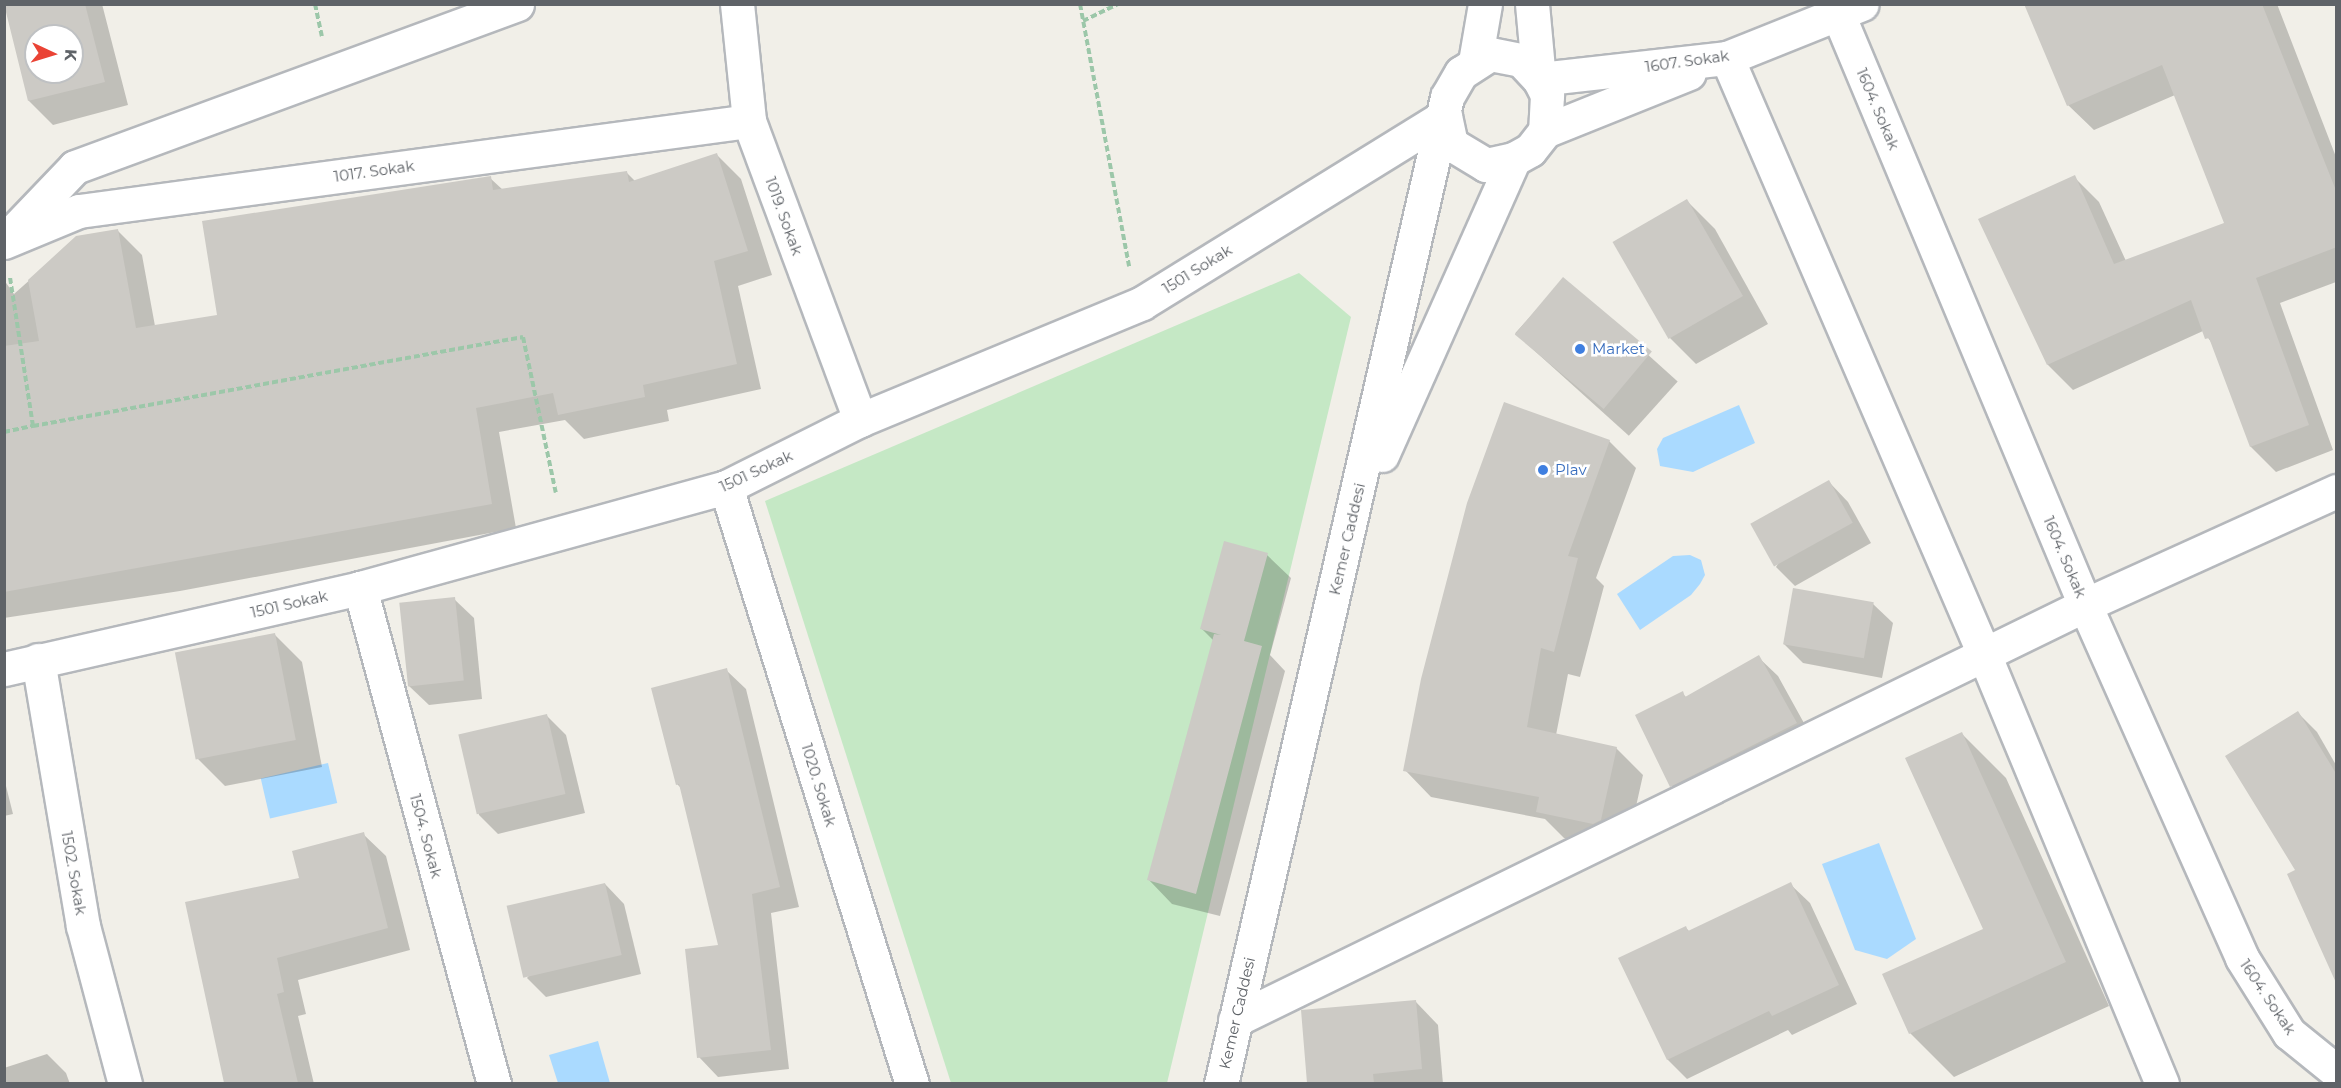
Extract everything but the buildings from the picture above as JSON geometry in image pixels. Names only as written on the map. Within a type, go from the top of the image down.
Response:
[{"type":"street","points":[[6,250],[75,167],[517,4]]},
{"type":"street","name":"1019. Sokak","points":[[737,4],[749,121],[860,420]]},
{"type":"street","points":[[1475,62],[1485,4]]},
{"type":"street","points":[[1532,4],[1539,79]]},
{"type":"street","name":"1607. Sokak","points":[[1539,79],[1727,58],[1850,9]]},
{"type":"street","name":"1604. Sokak","points":[[1850,9],[2085,605],[2242,958],[2289,1033],[2337,1071]]},
{"type":"street","points":[[1475,62],[1490,54],[1521,60],[1539,79],[1547,95],[1545,131]]},
{"type":"street","points":[[1445,116],[1451,144],[1485,165],[1514,159],[1530,150],[1545,131],[1727,58],[1984,654],[2162,1083]]},
{"type":"street","name":"Kemer Caddesi","points":[[1221,1083],[1450,88],[1461,73],[1475,62]]},
{"type":"street","name":"1501 Sokak","points":[[4,669],[360,588],[726,487],[860,420],[1142,303],[1445,116]]},
{"type":"street","name":"1017. Sokak","points":[[6,250],[79,211],[749,121]]},
{"type":"street","points":[[1351,525],[1514,159]]},
{"type":"street","name":"1020. Sokak","points":[[726,487],[912,1083]]},
{"type":"street","points":[[1235,1020],[2085,605],[2337,491]]},
{"type":"street","name":"1504. Sokak","points":[[360,588],[494,1083]]},
{"type":"street","name":"1502. Sokak","points":[[38,660],[83,926],[125,1083]]},
{"type":"path","points":[[1080,4],[1128,264],[1142,303]]},
{"type":"path","points":[[1083,21],[1118,4]]},
{"type":"path","points":[[6,250],[33,426]]},
{"type":"path","points":[[4,432],[523,337],[564,532]]},
{"type":"green space","points":[[1299,273],[1351,317],[1167,1083],[951,1083],[765,501]]},
{"type":"water","points":[[1739,405],[1755,443],[1693,472],[1660,466],[1657,449],[1663,438]]},
{"type":"water","points":[[1690,555],[1701,560],[1705,575],[1700,584],[1691,595],[1640,630],[1617,594],[1673,556]]},
{"type":"water","points":[[328,763],[337,803],[270,818],[261,779]]},
{"type":"water","points":[[1879,843],[1916,939],[1887,959],[1855,950],[1822,864]]},
{"type":"water","points":[[598,1041],[610,1083],[558,1083],[549,1055]]},
{"type":"place","name":"Market","points":[[1580,349]]},
{"type":"place","name":"Plav","points":[[1543,470]]}]
